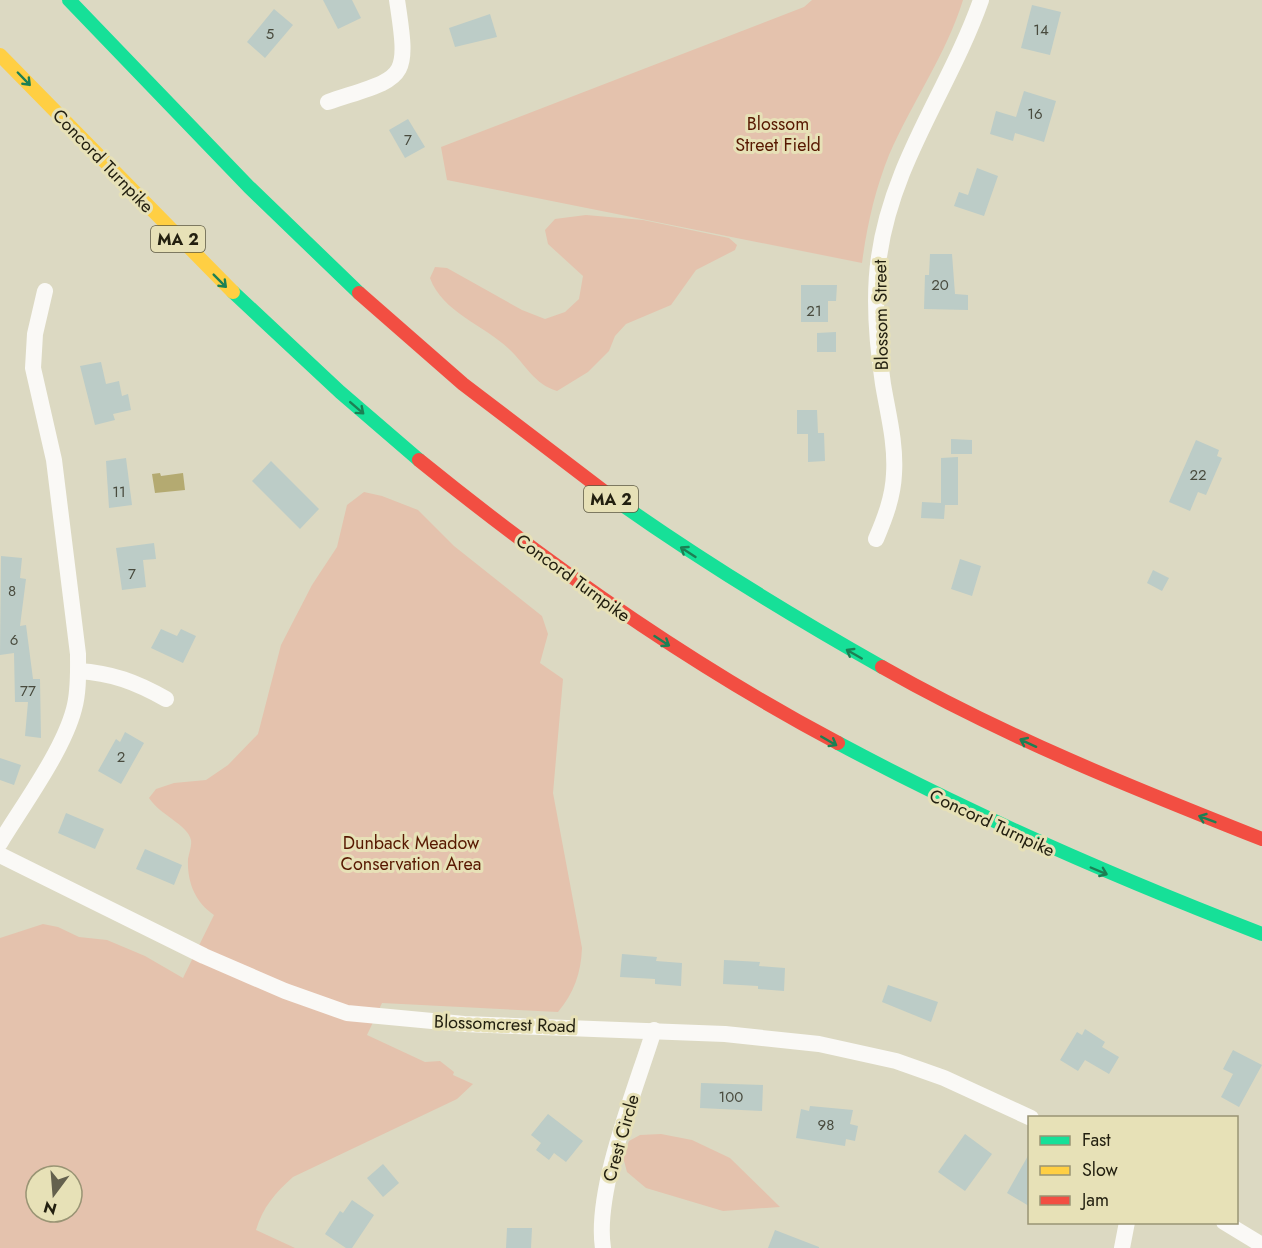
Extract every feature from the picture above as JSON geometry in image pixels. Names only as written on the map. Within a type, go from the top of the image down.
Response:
[{"type":"highway","name":"MA 2","points":[[69,0],[272,208],[361,295],[488,404],[624,508],[776,608],[935,698],[1068,762],[1262,839]]},
{"type":"highway","name":"Concord Turnpike","points":[[0,55],[190,251],[322,377],[443,481],[608,604],[751,696],[900,779],[1096,870],[1262,934]]},
{"type":"street","points":[[328,102],[383,84],[397,73],[403,62],[404,48],[397,0]]},
{"type":"street","name":"Blossom Street","points":[[876,539],[890,500],[895,462],[879,350],[878,279],[881,243],[888,212],[914,142],[954,64],[981,0]]},
{"type":"street","points":[[0,843],[74,710],[78,671],[54,460],[33,368],[35,334],[45,291]]},
{"type":"street","points":[[78,671],[107,673],[144,687],[166,699]]},
{"type":"street","name":"Blossomcrest Road","points":[[0,855],[204,956],[285,991],[347,1013],[464,1024],[725,1034],[819,1044],[896,1060],[944,1078],[1028,1117]]},
{"type":"street","name":"Crest Circle","points":[[603,1248],[600,1228],[608,1182],[654,1030]]},
{"type":"street","points":[[1122,1248],[1127,1224]]},
{"type":"street","points":[[1227,1224],[1262,1245]]},
{"type":"green space","name":"Blossom Street Field","points":[[812,0],[963,0],[948,40],[889,155],[872,208],[862,263],[447,180],[441,147],[804,7]]},
{"type":"green space","points":[[586,215],[643,220],[729,238],[737,245],[735,250],[696,270],[671,305],[626,324],[615,336],[609,351],[588,372],[557,391],[542,384],[499,340],[454,309],[436,290],[430,278],[435,267],[447,268],[522,310],[545,319],[565,312],[579,299],[583,276],[548,244],[545,230],[555,219]]},
{"type":"green space","name":"Dunback Meadow Conservation Area","points":[[364,492],[382,496],[418,510],[454,546],[542,616],[548,634],[540,663],[563,679],[553,793],[582,948],[580,966],[572,990],[558,1012],[382,1003],[367,1035],[425,1062],[440,1061],[454,1072],[453,1075],[473,1084],[457,1099],[293,1177],[266,1207],[256,1230],[295,1248],[0,1248],[0,938],[43,924],[58,927],[79,937],[107,940],[145,956],[183,978],[214,915],[197,898],[191,883],[188,859],[191,847],[189,835],[149,798],[156,789],[174,783],[206,780],[228,765],[258,734],[281,645],[312,585],[337,547],[347,505]]},
{"type":"green space","points":[[661,1134],[692,1140],[730,1158],[780,1207],[723,1211],[646,1188],[627,1172],[623,1157],[629,1141],[640,1135]]},
{"type":"shaded area","points":[[160,473],[161,476],[183,473],[185,490],[155,493],[152,474]]},
{"type":"building","points":[[323,0],[352,0],[361,18],[338,29]]},
{"type":"building","points":[[1032,5],[1061,12],[1050,55],[1021,48]]},
{"type":"building","points":[[274,9],[293,25],[265,58],[247,42]]},
{"type":"building","points":[[490,14],[497,37],[455,47],[449,28]]},
{"type":"building","points":[[1024,91],[1056,101],[1044,142],[1015,133],[1013,141],[990,134],[996,111],[1016,117]]},
{"type":"building","points":[[408,119],[425,147],[405,158],[389,130]]},
{"type":"building","points":[[977,168],[998,176],[984,216],[954,206],[959,192],[968,195]]},
{"type":"building","points":[[930,254],[952,254],[955,294],[968,295],[968,310],[924,309],[925,275],[929,275]]},
{"type":"building","points":[[801,285],[837,285],[836,301],[828,301],[828,322],[801,322]]},
{"type":"building","points":[[836,332],[836,352],[817,352],[817,333]]},
{"type":"building","points":[[101,362],[106,384],[119,381],[122,396],[128,394],[131,410],[113,414],[115,420],[95,425],[80,366]]},
{"type":"building","points":[[797,410],[817,410],[818,433],[824,433],[825,461],[808,462],[808,434],[797,434]]},
{"type":"building","points":[[951,439],[972,440],[972,454],[951,454]]},
{"type":"building","points":[[1196,440],[1219,450],[1217,456],[1222,458],[1206,495],[1198,492],[1190,511],[1169,502]]},
{"type":"building","points":[[958,457],[958,505],[945,505],[944,519],[921,518],[922,502],[941,503],[941,458]]},
{"type":"building","points":[[126,458],[132,505],[109,508],[106,461]]},
{"type":"building","points":[[271,461],[319,509],[300,529],[252,481]]},
{"type":"building","points":[[154,543],[156,559],[143,560],[146,587],[122,590],[116,548]]},
{"type":"building","points":[[1,556],[22,558],[20,578],[26,579],[20,626],[26,625],[33,679],[40,679],[41,738],[25,736],[28,702],[15,702],[14,653],[0,655]]},
{"type":"building","points":[[960,559],[981,566],[972,596],[951,589]]},
{"type":"building","points":[[1153,570],[1169,578],[1162,591],[1147,583]]},
{"type":"building","points":[[161,629],[177,636],[181,629],[196,636],[183,663],[151,648]]},
{"type":"building","points":[[125,732],[144,743],[121,784],[98,771],[116,739],[120,742]]},
{"type":"building","points":[[0,758],[21,765],[14,785],[0,780]]},
{"type":"building","points":[[66,813],[104,829],[95,849],[58,833]]},
{"type":"building","points":[[145,849],[182,865],[174,885],[136,869]]},
{"type":"building","points":[[622,954],[657,957],[656,961],[682,963],[681,986],[655,984],[655,979],[620,977]]},
{"type":"building","points":[[724,960],[760,962],[759,966],[785,968],[784,991],[758,989],[758,986],[723,984]]},
{"type":"building","points":[[888,985],[938,1002],[931,1022],[882,1002]]},
{"type":"building","points":[[1085,1029],[1105,1042],[1102,1047],[1119,1057],[1109,1074],[1085,1060],[1078,1071],[1060,1060],[1077,1032],[1082,1035]]},
{"type":"building","points":[[1233,1050],[1262,1065],[1239,1107],[1221,1097],[1233,1074],[1223,1069]]},
{"type":"building","points":[[701,1083],[763,1085],[762,1111],[700,1108]]},
{"type":"building","points":[[810,1106],[853,1110],[850,1124],[858,1126],[855,1141],[846,1139],[845,1146],[796,1138],[801,1109],[809,1111]]},
{"type":"building","points":[[548,1114],[583,1141],[566,1162],[554,1153],[549,1160],[536,1150],[541,1143],[531,1135]]},
{"type":"building","points":[[965,1134],[992,1154],[965,1191],[938,1172]]},
{"type":"building","points":[[1028,1156],[1028,1205],[1007,1193]]},
{"type":"building","points":[[383,1164],[399,1183],[383,1197],[367,1178]]},
{"type":"building","points":[[352,1200],[374,1215],[352,1248],[346,1248],[325,1234],[340,1211],[343,1213]]},
{"type":"building","points":[[507,1228],[532,1228],[531,1248],[506,1248]]},
{"type":"building","points":[[775,1230],[819,1247],[819,1248],[768,1248]]},
{"type":"traffic: fast","points":[[69,0],[249,187],[359,293]]},
{"type":"traffic: fast","points":[[233,292],[340,392],[419,460]]},
{"type":"traffic: fast","points":[[614,499],[679,544],[882,667]]},
{"type":"traffic: fast","points":[[838,743],[942,796],[1047,845],[1262,934]]},
{"type":"traffic: slow","points":[[0,55],[233,292]]},
{"type":"traffic: jam","points":[[359,293],[463,384],[614,499]]},
{"type":"traffic: jam","points":[[419,460],[519,538],[622,612],[728,680],[838,743]]},
{"type":"traffic: jam","points":[[882,667],[974,716],[1069,760],[1262,839]]}]
